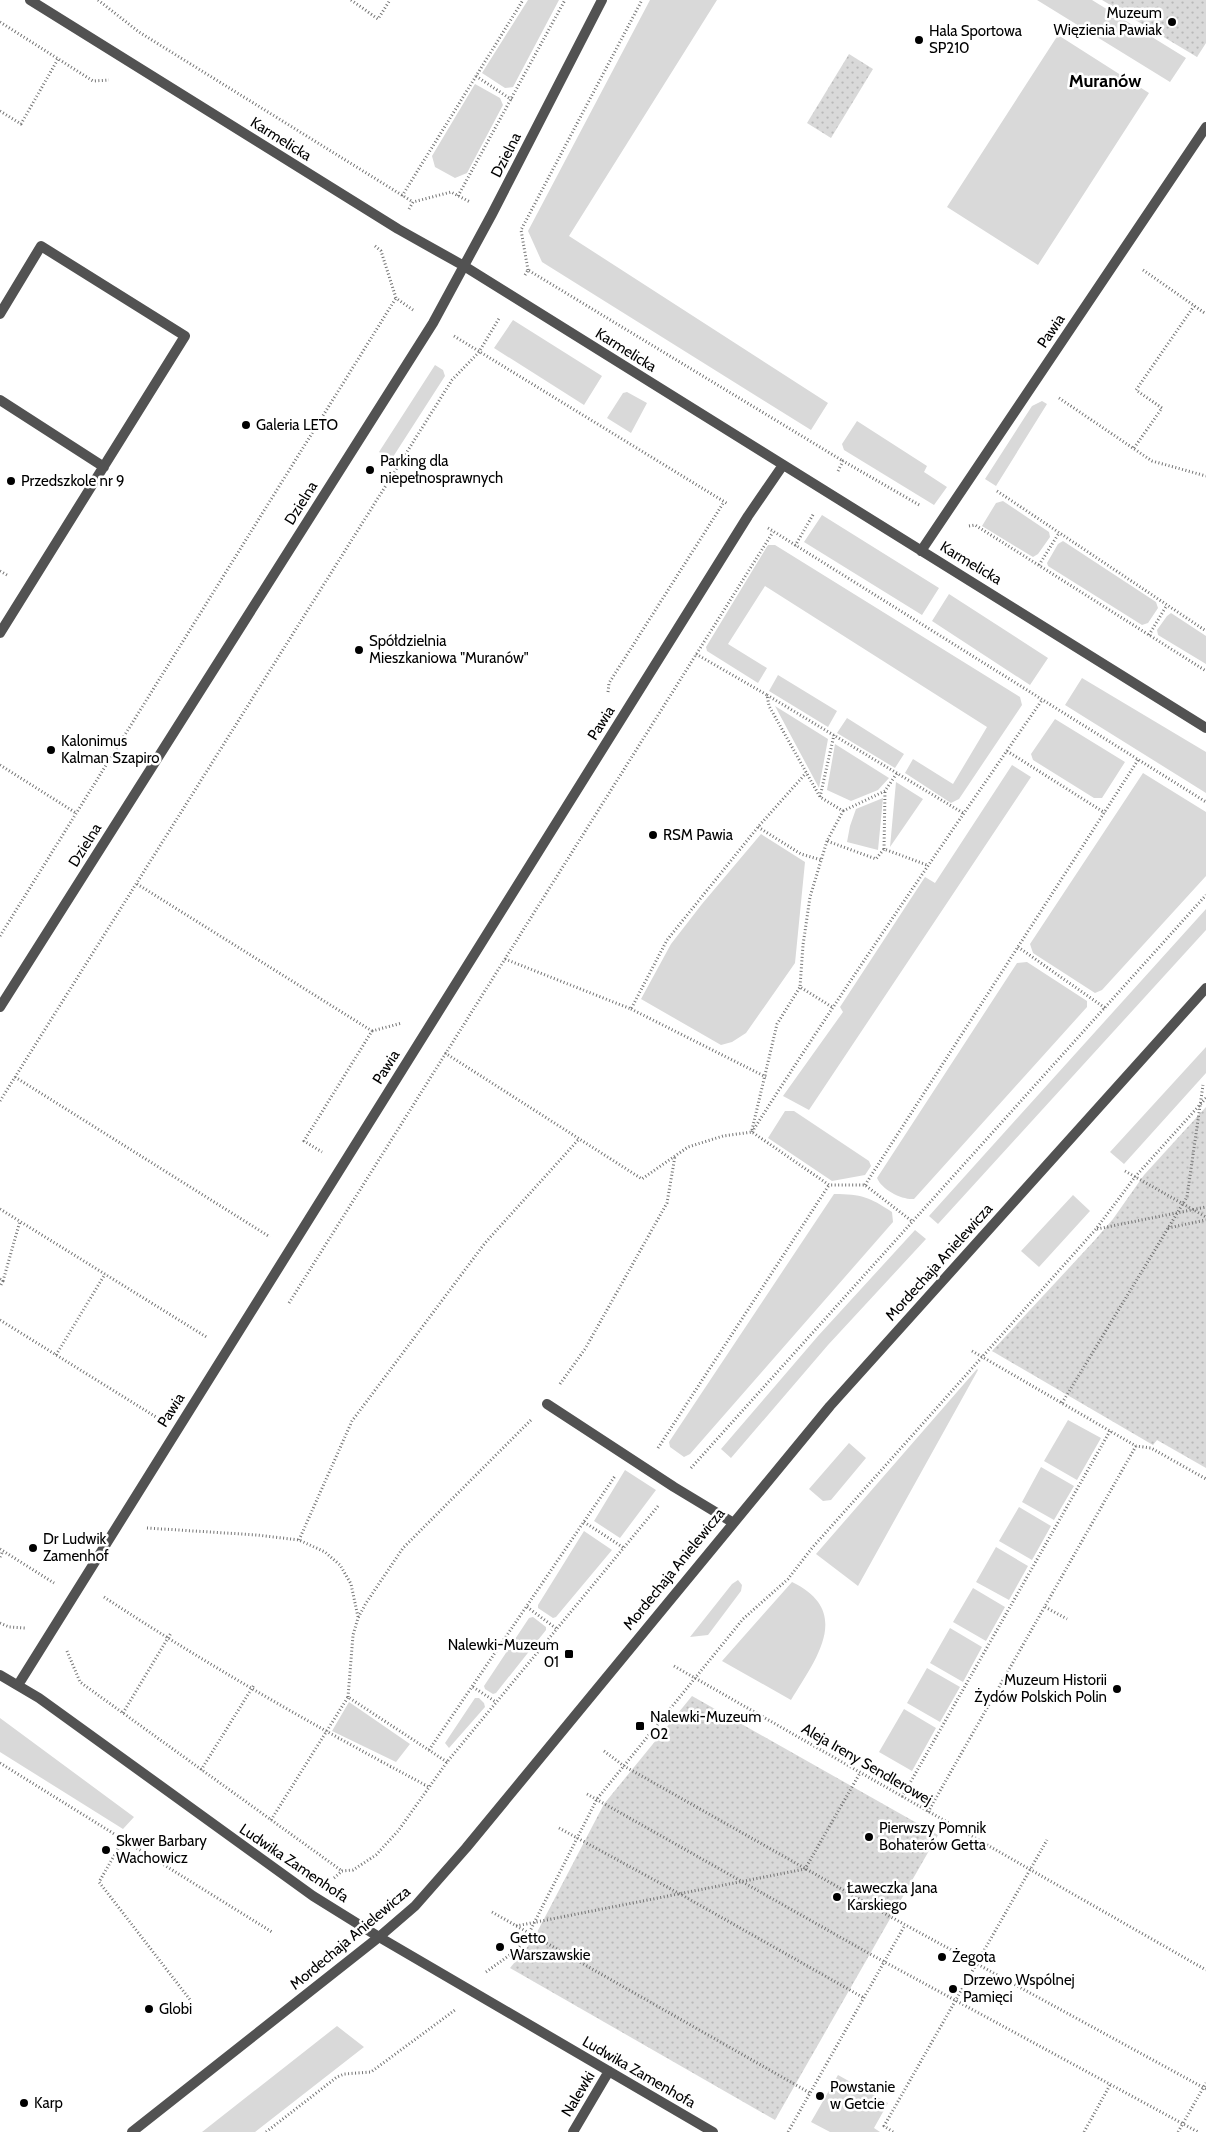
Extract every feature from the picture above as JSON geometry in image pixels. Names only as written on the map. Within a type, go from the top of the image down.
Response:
[{"type":"street","name":"Karmelicka","points":[[30,0],[398,230],[464,266],[1206,728]]},
{"type":"street","name":"Dzielna","points":[[0,1006],[433,323],[492,214],[602,0]]},
{"type":"street","name":"Pawia","points":[[922,551],[1206,128]]},
{"type":"street","points":[[0,314],[42,246],[185,336],[0,633]]},
{"type":"street","points":[[0,400],[104,467]]},
{"type":"street","name":"Pawia","points":[[18,1685],[748,516],[783,465]]},
{"type":"street","name":"Mordechaja Anielewicza","points":[[132,2132],[379,1937],[415,1906],[446,1872],[732,1522],[830,1406],[1206,988]]},
{"type":"street","points":[[547,1404],[674,1487],[732,1522]]},
{"type":"street","name":"Ludwika Zamenhofa","points":[[0,1675],[39,1698],[313,1896],[379,1937],[713,2132]]},
{"type":"street","name":"Nalewki","points":[[573,2132],[609,2071]]},
{"type":"path","points":[[98,0],[139,32],[413,202],[451,192],[521,230]]},
{"type":"path","points":[[351,0],[378,20],[390,0]]},
{"type":"path","points":[[402,196],[523,0]]},
{"type":"path","points":[[458,196],[565,0]]},
{"type":"path","points":[[0,1101],[452,380],[479,352],[513,297],[528,270],[521,230],[642,0]]},
{"type":"path","points":[[0,22],[93,81],[106,79],[115,84]]},
{"type":"path","points":[[0,111],[21,124],[58,59]]},
{"type":"path","points":[[476,76],[512,100]]},
{"type":"path","points":[[381,251],[398,230],[413,202]]},
{"type":"path","points":[[369,241],[381,251],[396,298],[433,323],[748,516],[1206,802]]},
{"type":"path","points":[[528,270],[843,461]]},
{"type":"path","points":[[1143,270],[1206,314]]},
{"type":"path","points":[[0,936],[396,298]]},
{"type":"path","points":[[1134,448],[1162,408],[1136,390],[1194,306]]},
{"type":"path","points":[[1059,398],[1152,461],[1206,476]]},
{"type":"path","points":[[997,492],[1206,631]]},
{"type":"path","points":[[966,526],[975,525],[1206,671]]},
{"type":"path","points":[[288,1303],[773,532]]},
{"type":"path","points":[[1039,565],[1058,532]]},
{"type":"path","points":[[1149,635],[1168,605]]},
{"type":"path","points":[[696,654],[963,813]]},
{"type":"path","points":[[767,695],[769,706],[820,797],[843,811]]},
{"type":"path","points":[[752,1132],[832,1007],[927,865],[1042,700]]},
{"type":"path","points":[[820,797],[834,735]]},
{"type":"path","points":[[1007,751],[1105,813]]},
{"type":"path","points":[[865,1185],[1138,760]]},
{"type":"path","points":[[0,765],[76,813]]},
{"type":"path","points":[[631,1009],[667,940],[758,827],[806,773]]},
{"type":"path","points":[[827,841],[876,859],[884,850],[885,792],[897,773]]},
{"type":"path","points":[[752,1132],[777,1024],[800,988],[803,945],[810,897],[827,841],[843,811],[885,792]]},
{"type":"path","points":[[758,827],[801,854],[821,860]]},
{"type":"path","points":[[884,850],[927,865]]},
{"type":"path","points":[[137,884],[372,1031],[304,1141],[326,1154]]},
{"type":"path","points":[[334,1878],[342,1871],[353,1870],[376,1855],[398,1830],[447,1762],[674,1487],[1206,895]]},
{"type":"path","points":[[1018,947],[1105,1008]]},
{"type":"path","points":[[505,959],[631,1009],[766,1077]]},
{"type":"path","points":[[800,988],[832,1007]]},
{"type":"path","points":[[445,1054],[642,1179],[688,1147],[723,1136],[752,1132],[829,1185],[865,1185],[913,1222]]},
{"type":"path","points":[[15,1077],[273,1239]]},
{"type":"path","points":[[1062,1403],[1187,1197],[1203,1085]]},
{"type":"path","points":[[484,1974],[518,1949],[535,1922],[597,1800],[695,1678],[743,1620],[788,1578],[812,1548],[981,1356],[1096,1229],[1135,1177],[1206,1098]]},
{"type":"path","points":[[299,1540],[352,1421],[485,1243],[578,1139]]},
{"type":"path","points":[[271,1820],[348,1697],[353,1634],[358,1618],[403,1548],[547,1404],[585,1349],[667,1203],[675,1156]]},
{"type":"path","points":[[1125,1171],[1206,1219]]},
{"type":"path","points":[[645,1468],[829,1185]]},
{"type":"path","points":[[1096,1229],[1206,1207]]},
{"type":"path","points":[[0,1209],[208,1338]]},
{"type":"path","points":[[1168,1228],[1206,1219]]},
{"type":"path","points":[[0,1287],[20,1221]]},
{"type":"path","points":[[56,1355],[105,1274]]},
{"type":"path","points":[[0,1320],[159,1419]]},
{"type":"path","points":[[203,1346],[213,1330]]},
{"type":"path","points":[[972,1351],[1136,1446],[1151,1448],[1206,1479]]},
{"type":"path","points":[[902,1797],[1110,1431]]},
{"type":"path","points":[[928,1812],[1136,1446]]},
{"type":"path","points":[[429,1750],[628,1457]]},
{"type":"path","points":[[143,1536],[153,1520]]},
{"type":"path","points":[[584,1522],[624,1548]]},
{"type":"path","points":[[147,1528],[257,1535],[299,1540],[326,1552],[340,1565],[351,1584],[358,1618]]},
{"type":"path","points":[[0,1557],[2,1550],[57,1585]]},
{"type":"path","points":[[99,1605],[109,1589]]},
{"type":"path","points":[[104,1597],[168,1639],[251,1689],[429,1787]]},
{"type":"path","points":[[1045,1607],[1067,1619]]},
{"type":"path","points":[[527,1608],[557,1629]]},
{"type":"path","points":[[0,1622],[8,1627],[30,1628]]},
{"type":"path","points":[[124,1713],[171,1633]]},
{"type":"path","points":[[69,1652],[80,1682],[342,1871]]},
{"type":"path","name":"Aleja Ireny Sendlerowej","points":[[674,1666],[1206,1970]]},
{"type":"path","points":[[201,1770],[254,1685]]},
{"type":"path","points":[[472,1687],[496,1702]]},
{"type":"path","points":[[348,1697],[447,1762]]},
{"type":"path","points":[[604,1751],[624,1766],[905,1925],[1205,2086],[1178,2132]]},
{"type":"path","points":[[0,1763],[272,1932]]},
{"type":"path","points":[[516,1926],[805,1869],[860,1773]]},
{"type":"path","points":[[587,1794],[884,1961],[1198,2132]]},
{"type":"path","points":[[559,1828],[864,1998]]},
{"type":"path","points":[[893,2132],[884,2126],[1047,1840]]},
{"type":"path","points":[[118,1849],[99,1882],[191,2001]]},
{"type":"path","points":[[492,1912],[810,2094]]},
{"type":"path","points":[[788,2132],[905,1925]]},
{"type":"path","points":[[266,2132],[337,2076],[371,2072],[452,2014]]},
{"type":"path","points":[[1084,2132],[1111,2084]]},
{"type":"shaded area","points":[[528,0],[559,0],[513,87],[505,88],[482,73]]},
{"type":"shaded area","points":[[650,0],[717,0],[569,236],[828,403],[811,430],[542,262],[528,231]]},
{"type":"shaded area","points":[[1037,0],[1092,0],[1186,58],[1170,82]]},
{"type":"shaded area","name":"Muzeum Więzienia Pawiak","points":[[1102,0],[1206,0],[1206,43],[1197,57]]},
{"type":"shaded area","points":[[1058,35],[1149,93],[1038,265],[947,207]]},
{"type":"shaded area","points":[[849,54],[873,69],[831,138],[807,123]]},
{"type":"shaded area","points":[[475,84],[500,98],[503,105],[467,173],[455,178],[435,167],[432,156]]},
{"type":"shaded area","points":[[513,320],[602,376],[584,405],[494,348]]},
{"type":"shaded area","points":[[435,365],[443,370],[445,376],[391,460],[379,452]]},
{"type":"shaded area","points":[[627,392],[647,403],[631,433],[607,418],[623,393]]},
{"type":"shaded area","points":[[1042,401],[1047,404],[996,486],[985,479],[1032,406]]},
{"type":"shaded area","points":[[857,421],[927,466],[924,472],[947,487],[934,505],[844,450],[842,444]]},
{"type":"shaded area","points":[[1003,501],[1049,532],[1050,537],[1038,554],[1033,557],[982,526],[996,503]]},
{"type":"shaded area","points":[[822,515],[939,588],[922,615],[804,542]]},
{"type":"shaded area","points":[[1063,541],[1156,602],[1158,608],[1148,623],[1142,625],[1048,566],[1047,563],[1058,544]]},
{"type":"shaded area","points":[[768,545],[775,545],[1020,697],[1022,705],[959,799],[951,803],[905,773],[913,759],[953,784],[987,727],[765,586],[728,644],[767,668],[758,683],[707,651],[706,647]]},
{"type":"shaded area","points":[[949,594],[1048,658],[1030,685],[932,621]]},
{"type":"shaded area","points":[[1171,613],[1206,636],[1206,664],[1158,635],[1157,630]]},
{"type":"shaded area","points":[[778,675],[837,711],[828,727],[769,691]]},
{"type":"shaded area","points":[[1082,678],[1206,752],[1206,793],[1065,705]]},
{"type":"shaded area","points":[[775,706],[828,739],[819,788]]},
{"type":"shaded area","points":[[847,718],[904,754],[895,768],[837,733]]},
{"type":"shaded area","points":[[1055,719],[1125,762],[1102,798],[1094,798],[1033,760],[1031,754]]},
{"type":"shaded area","points":[[835,744],[889,778],[878,790],[851,801],[827,790]]},
{"type":"shaded area","points":[[1012,765],[1031,777],[809,1110],[783,1096],[843,1012],[840,1007],[925,877],[935,883]]},
{"type":"shaded area","points":[[1143,773],[1206,812],[1206,876],[1102,990],[1095,993],[1033,953],[1030,944]]},
{"type":"shaded area","points":[[896,782],[923,799],[890,847]]},
{"type":"shaded area","points":[[883,798],[878,850],[847,842],[856,809]]},
{"type":"shaded area","points":[[761,834],[805,862],[795,963],[746,1033],[732,1042],[721,1045],[641,999],[671,944]]},
{"type":"shaded area","points":[[1206,909],[1206,930],[938,1224],[929,1216]]},
{"type":"shaded area","points":[[1027,962],[1087,1001],[1087,1007],[914,1199],[904,1198],[893,1193],[883,1186],[877,1178],[1017,963]]},
{"type":"shaded area","points":[[1206,1047],[1206,1073],[1124,1164],[1110,1152]]},
{"type":"shaded area","points":[[1206,1107],[1206,1468],[1157,1440],[1153,1445],[992,1351],[1094,1241],[1113,1219],[1144,1175]]},
{"type":"shaded area","points":[[785,1111],[794,1111],[869,1161],[871,1166],[865,1175],[832,1181],[768,1138]]},
{"type":"shaded area","points":[[834,1194],[859,1196],[871,1200],[892,1212],[893,1222],[690,1454],[684,1457],[670,1447],[669,1442]]},
{"type":"shaded area","points":[[1073,1195],[1090,1211],[1039,1267],[1021,1251]]},
{"type":"shaded area","points":[[915,1230],[926,1239],[828,1345],[731,1458],[721,1449],[818,1336]]},
{"type":"shaded area","points":[[978,1370],[858,1586],[816,1554]]},
{"type":"shaded area","points":[[1068,1420],[1101,1438],[1077,1480],[1044,1461]]},
{"type":"shaded area","points":[[849,1443],[866,1458],[831,1500],[823,1501],[809,1489]]},
{"type":"shaded area","points":[[1041,1467],[1074,1486],[1054,1520],[1022,1502]]},
{"type":"shaded area","points":[[625,1470],[656,1490],[620,1538],[594,1521]]},
{"type":"shaded area","points":[[1019,1507],[1051,1526],[1032,1560],[999,1541]]},
{"type":"shaded area","points":[[584,1531],[612,1550],[556,1617],[553,1618],[538,1608],[538,1605]]},
{"type":"shaded area","points":[[996,1547],[1028,1566],[1009,1600],[976,1582]]},
{"type":"shaded area","points":[[738,1580],[742,1585],[741,1591],[708,1635],[690,1637],[732,1584]]},
{"type":"shaded area","points":[[792,1582],[811,1594],[821,1607],[825,1622],[824,1637],[818,1653],[791,1700],[722,1661]]},
{"type":"shaded area","points":[[973,1588],[1005,1607],[986,1641],[953,1622]]},
{"type":"shaded area","points":[[533,1617],[546,1627],[546,1630],[496,1693],[493,1694],[485,1689],[484,1686],[529,1618]]},
{"type":"shaded area","points":[[950,1628],[982,1647],[963,1682],[930,1663]]},
{"type":"shaded area","points":[[927,1668],[960,1687],[940,1722],[907,1703]]},
{"type":"shaded area","points":[[692,1696],[938,1835],[775,2120],[510,1968],[533,1940],[604,1804]]},
{"type":"shaded area","points":[[475,1698],[479,1698],[485,1707],[449,1748],[445,1743]]},
{"type":"shaded area","points":[[349,1702],[410,1744],[396,1762],[332,1731]]},
{"type":"shaded area","points":[[904,1709],[936,1728],[912,1771],[879,1752]]},
{"type":"shaded area","points":[[0,1718],[134,1817],[123,1829],[0,1752]]},
{"type":"shaded area","points":[[337,2026],[364,2047],[255,2132],[202,2132]]},
{"type":"shaded area","points":[[838,2075],[888,2103],[874,2128],[880,2132],[830,2132],[811,2122]]},
{"type":"place","name":"Muzeum Więzienia Pawiak","points":[[1172,22]]},
{"type":"place","name":"Hala Sportowa SP210","points":[[919,40]]},
{"type":"place","name":"Galeria LETO","points":[[246,425]]},
{"type":"place","name":"Parking dla niepełnosprawnych","points":[[370,470]]},
{"type":"place","name":"Przedszkole nr 9","points":[[11,481]]},
{"type":"place","name":"Spółdzielnia Mieszkaniowa \"Muranów\"","points":[[359,650]]},
{"type":"place","name":"Kalonimus Kalman Szapiro","points":[[51,750]]},
{"type":"place","name":"RSM Pawia","points":[[653,835]]},
{"type":"place","name":"Dr Ludwik Zamenhof","points":[[33,1548]]},
{"type":"place","name":"Nalewki-Muzeum 01","points":[[569,1654]]},
{"type":"place","name":"Muzeum Historii Żydów Polskich Polin","points":[[1117,1689]]},
{"type":"place","name":"Nalewki-Muzeum 02","points":[[640,1726]]},
{"type":"place","name":"Pierwszy Pomnik Bohaterów Getta","points":[[869,1837]]},
{"type":"place","name":"Skwer Barbary Wachowicz","points":[[106,1850]]},
{"type":"place","name":"Ławeczka Jana Karskiego","points":[[837,1897]]},
{"type":"place","name":"Getto Warszawskie","points":[[500,1947]]},
{"type":"place","name":"Żegota","points":[[942,1957]]},
{"type":"place","name":"Drzewo Wspólnej Pamięci","points":[[953,1989]]},
{"type":"place","name":"Globi","points":[[149,2009]]},
{"type":"place","name":"Powstanie w Getcie","points":[[820,2096]]},
{"type":"place","name":"Karp","points":[[24,2103]]},
{"type":"district","name":"Muranów","points":[[1105,81]]}]
